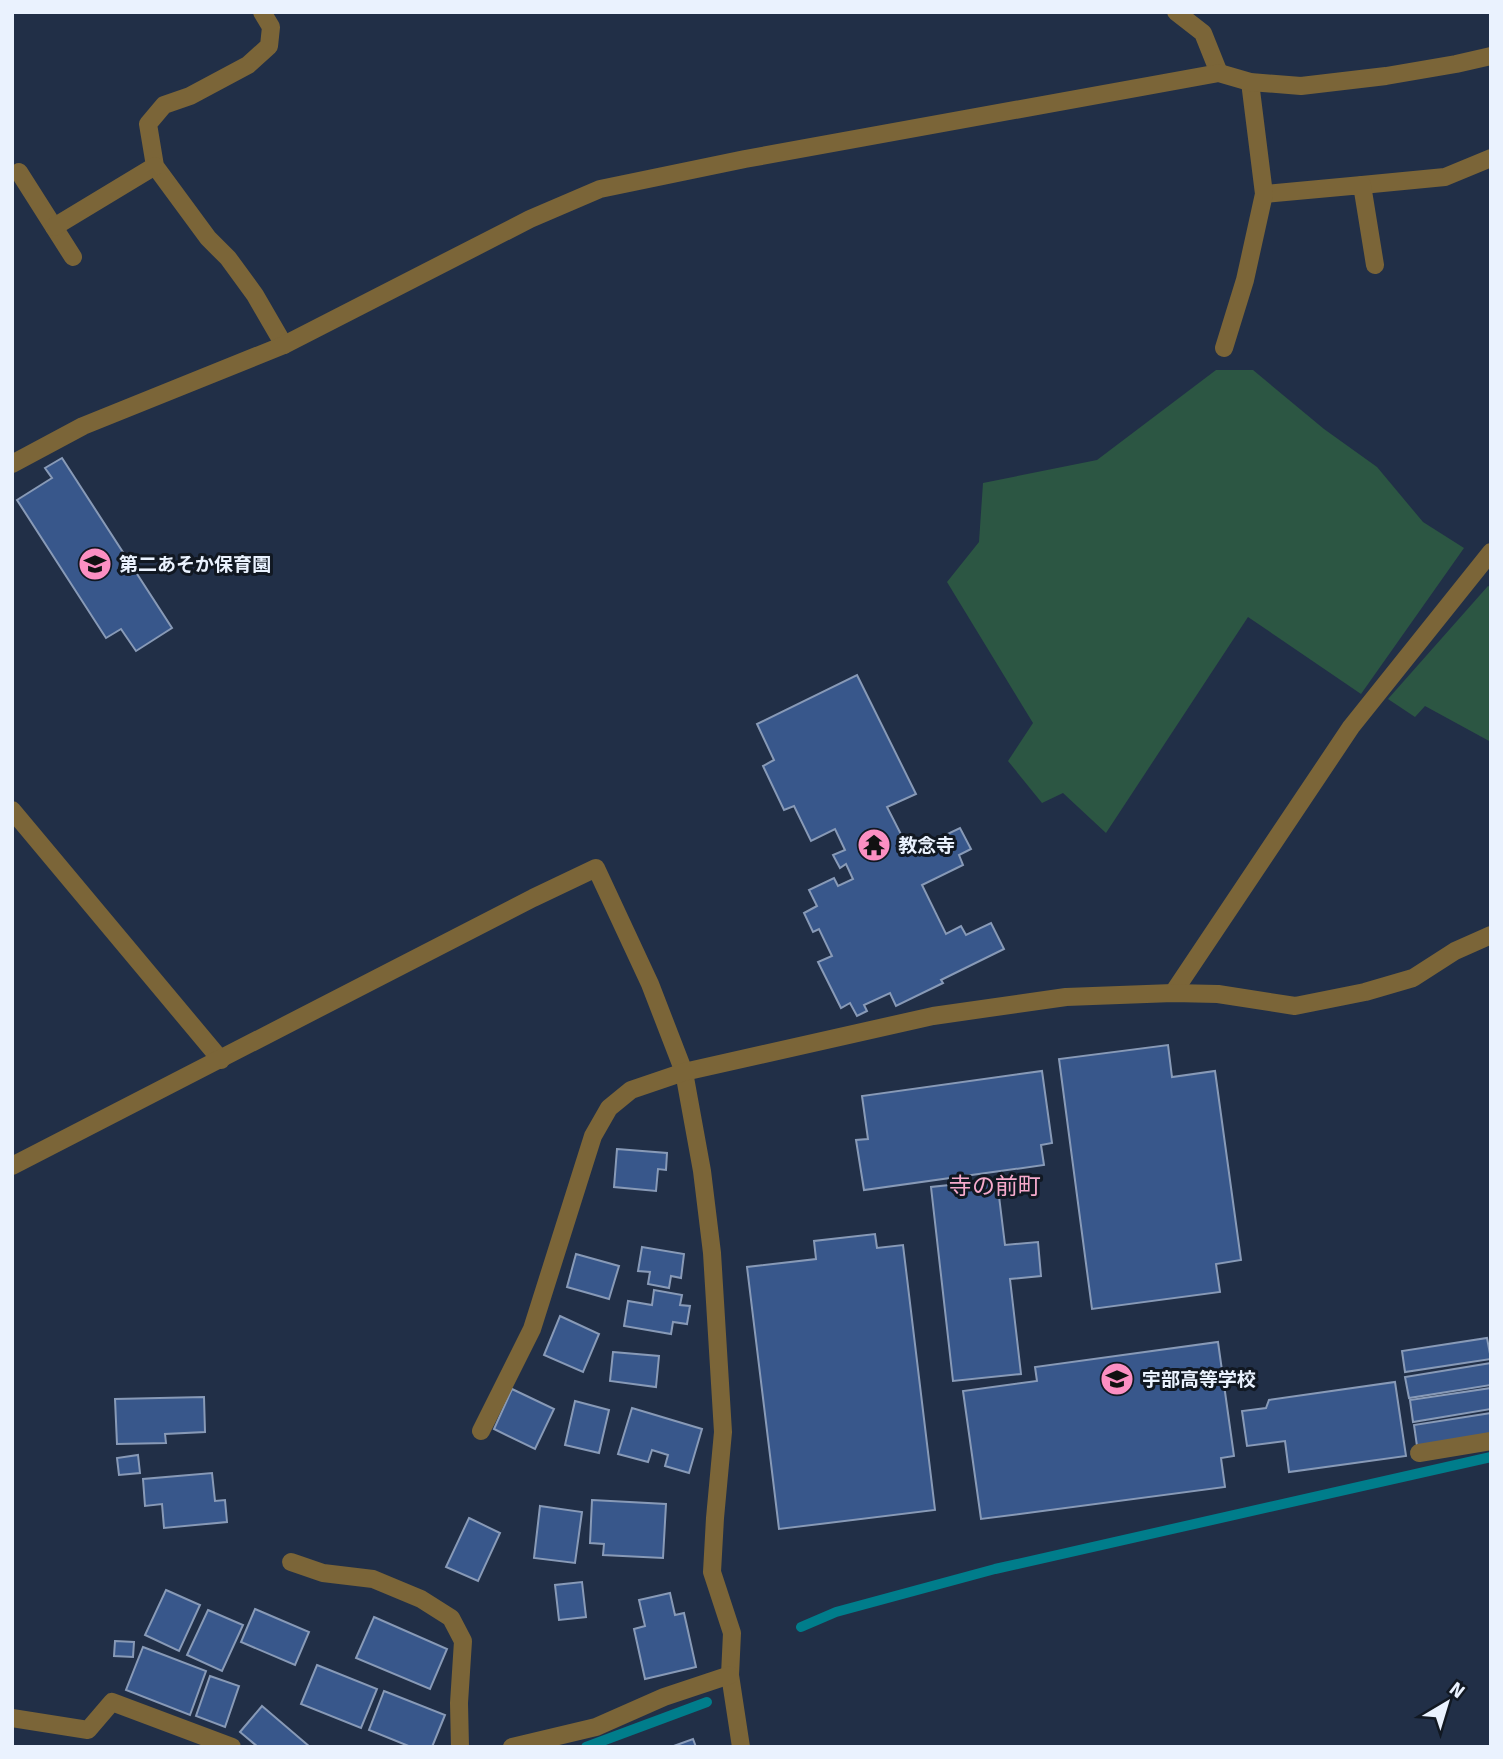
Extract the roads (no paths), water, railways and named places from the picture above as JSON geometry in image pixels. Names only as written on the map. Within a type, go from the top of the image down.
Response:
[{"type":"street","points":[[262,12],[271,27],[269,46],[248,65],[190,96],[164,105],[148,124],[155,166],[208,237],[242,276],[284,345]]},
{"type":"street","points":[[1176,12],[1203,33],[1219,73]]},
{"type":"street","points":[[12,464],[83,426],[284,345],[530,219],[600,189],[745,159],[1219,73],[1250,82],[1301,86],[1386,76],[1491,55]]},
{"type":"street","points":[[1224,348],[1245,279],[1264,194],[1250,82]]},
{"type":"street","points":[[1264,194],[1445,177],[1491,158]]},
{"type":"street","points":[[54,227],[155,166]]},
{"type":"street","points":[[19,172],[73,257]]},
{"type":"street","points":[[1362,185],[1375,265]]},
{"type":"street","points":[[1173,993],[1351,727],[1491,552]]},
{"type":"street","points":[[12,810],[221,1060]]},
{"type":"street","points":[[12,1166],[596,868],[650,984],[684,1072],[702,1171],[712,1253],[723,1432],[712,1572],[732,1633],[730,1675],[741,1747]]},
{"type":"street","points":[[481,1431],[532,1329],[593,1136],[609,1108],[631,1090],[684,1072],[933,1016],[1066,997],[1218,994],[1295,1006],[1365,992],[1413,978],[1455,951],[1491,935]]},
{"type":"street","points":[[1419,1453],[1491,1441]]},
{"type":"street","points":[[291,1562],[323,1573],[373,1579],[421,1600],[451,1618],[463,1641],[459,1703],[460,1747]]},
{"type":"street","points":[[512,1747],[596,1727],[664,1697],[730,1675]]},
{"type":"street","points":[[12,1718],[88,1731],[112,1702],[231,1746]]},
{"type":"waterway","points":[[801,1627],[836,1612],[995,1569],[1491,1457]]},
{"type":"waterway","points":[[586,1747],[707,1702]]},
{"type":"place","name":"第二あそか保育園","points":[[95,564]]},
{"type":"place","name":"教念寺","points":[[874,845]]},
{"type":"place","name":"宇部高等学校","points":[[1117,1379]]},
{"type":"district","name":"寺の前町","points":[[995,1186]]}]
